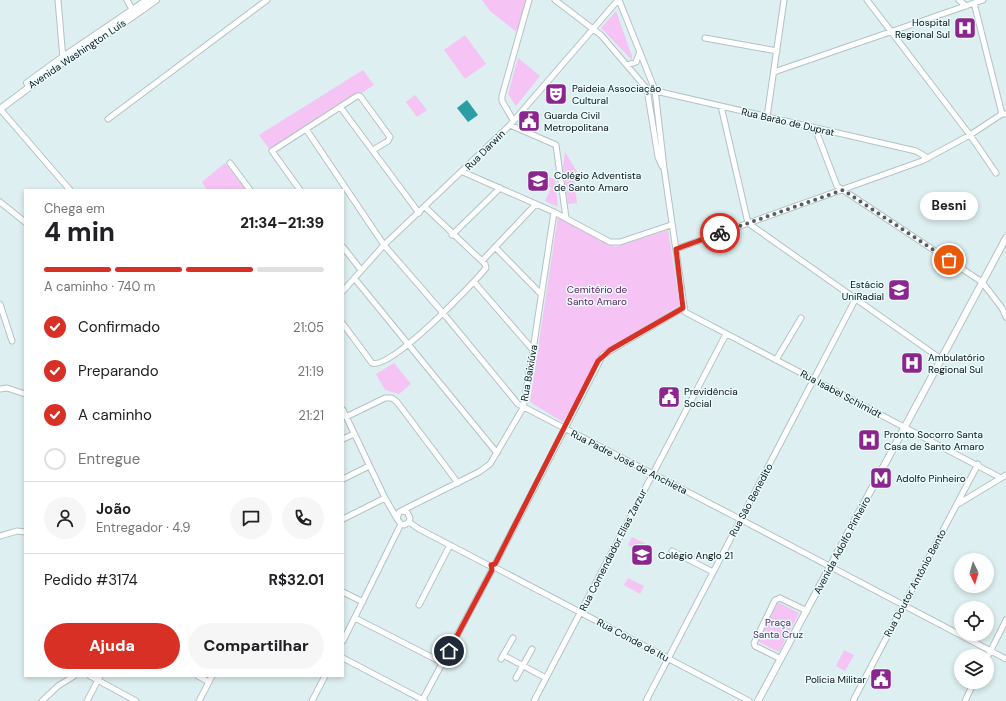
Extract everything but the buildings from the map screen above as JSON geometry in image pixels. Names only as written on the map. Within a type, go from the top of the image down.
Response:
[{"type":"main road","name":"Avenida Washington Luís","points":[[134,12],[147,0]]},
{"type":"main road","name":"Avenida Washington Luís","points":[[0,104],[63,59],[134,12],[156,0]]},
{"type":"main road","name":"Avenida Washington Luís","points":[[0,110],[63,59]]},
{"type":"main road","name":"Avenida Adolfo Pinheiro","points":[[758,701],[1006,238]]},
{"type":"street","points":[[58,0],[63,59]]},
{"type":"street","points":[[128,0],[134,12]]},
{"type":"street","points":[[108,119],[267,0]]},
{"type":"street","points":[[513,120],[502,101],[502,96],[529,0]]},
{"type":"street","points":[[555,0],[593,28],[647,89],[658,157],[664,168]]},
{"type":"street","points":[[344,659],[424,700],[603,355],[683,308],[655,90],[619,0]]},
{"type":"street","name":"Rua Darwin","points":[[344,290],[384,245],[510,125],[619,0]]},
{"type":"street","points":[[767,117],[784,0]]},
{"type":"street","points":[[867,0],[970,135],[996,173]]},
{"type":"street","points":[[959,0],[966,6]]},
{"type":"street","points":[[774,72],[983,0]]},
{"type":"street","points":[[676,249],[843,190],[928,158],[1004,114],[974,3]]},
{"type":"street","points":[[705,38],[777,51]]},
{"type":"street","points":[[627,65],[636,62],[640,52]]},
{"type":"street","name":"Rua Barão de Duprat","points":[[647,89],[916,151],[928,158]]},
{"type":"street","points":[[299,189],[272,152],[273,149],[341,108],[357,96],[360,96],[390,137],[388,141],[372,150]]},
{"type":"street","points":[[721,106],[748,223],[941,359]]},
{"type":"street","points":[[341,108],[419,213]]},
{"type":"street","points":[[0,110],[69,189]]},
{"type":"street","points":[[0,116],[7,118]]},
{"type":"street","points":[[510,125],[556,145],[566,218]]},
{"type":"street","points":[[815,128],[835,182],[843,190],[982,282],[1002,308],[1006,317]]},
{"type":"street","name":"Rua Padre José de Anchieta","points":[[306,129],[384,245],[443,313],[513,400],[523,408],[741,519],[830,567],[904,604],[986,649]]},
{"type":"street","points":[[230,163],[249,189]]},
{"type":"street","points":[[462,172],[554,212],[610,242],[615,242],[672,224]]},
{"type":"street","points":[[452,235],[500,188]]},
{"type":"street","points":[[0,202],[24,221]]},
{"type":"street","points":[[482,262],[536,204]]},
{"type":"street","points":[[344,325],[372,363],[380,363],[410,344],[474,282],[486,268],[482,262],[452,235],[425,207]]},
{"type":"street","name":"Rua Baixiúva","points":[[402,511],[479,472],[490,464],[523,408],[554,212]]},
{"type":"street","points":[[344,248],[361,270]]},
{"type":"street","points":[[496,248],[541,294]]},
{"type":"street","points":[[355,279],[410,344],[497,453]]},
{"type":"street","points":[[474,282],[533,350]]},
{"type":"street","name":"Rua São Benedito","points":[[646,701],[856,298]]},
{"type":"street","points":[[0,304],[12,341]]},
{"type":"street","name":"Rua Isabel Schimidt","points":[[683,308],[688,315],[813,379],[904,428],[1004,476]]},
{"type":"street","points":[[776,360],[800,318]]},
{"type":"street","name":"Rua Comendador Elias Zarzur","points":[[534,701],[726,334]]},
{"type":"street","points":[[0,388],[7,388],[24,394]]},
{"type":"street","points":[[346,417],[385,398],[392,398],[397,402],[458,483]]},
{"type":"street","points":[[344,412],[385,498],[392,507],[401,524]]},
{"type":"street","points":[[344,439],[354,434]]},
{"type":"street","name":"Rua Doutor Antônio Bento","points":[[853,701],[978,464]]},
{"type":"street","points":[[344,479],[370,466]]},
{"type":"street","points":[[957,504],[1004,476]]},
{"type":"street","points":[[344,518],[385,498]]},
{"type":"street","points":[[401,524],[404,525],[409,522],[414,506]]},
{"type":"street","points":[[392,507],[407,512],[410,516]]},
{"type":"street","points":[[396,517],[402,511]]},
{"type":"street","name":"Rua Conde de Itu","points":[[409,522],[450,545],[749,701]]},
{"type":"street","points":[[344,639],[392,539],[401,524]]},
{"type":"street","points":[[0,536],[17,530],[24,532]]},
{"type":"street","points":[[419,605],[450,545]]},
{"type":"street","points":[[672,551],[713,572]]},
{"type":"street","points":[[344,592],[363,602]]},
{"type":"street","points":[[781,659],[755,646],[754,643],[775,600],[780,598],[807,611]]},
{"type":"street","points":[[354,618],[442,663]]},
{"type":"street","points":[[991,649],[1006,620]]},
{"type":"street","points":[[513,638],[502,657],[546,678]]},
{"type":"street","points":[[516,678],[532,649]]},
{"type":"street","name":"Rua Padre José de Anchieta","points":[[994,653],[1006,659]]},
{"type":"street","points":[[42,701],[58,686],[72,677]]},
{"type":"street","points":[[200,677],[209,682]]},
{"type":"street","points":[[199,701],[212,677]]},
{"type":"street","points":[[312,701],[324,677]]},
{"type":"street","points":[[87,701],[99,678],[136,701]]},
{"type":"street","points":[[964,701],[970,689]]},
{"type":"green space","points":[[482,0],[526,0],[518,33],[490,11]]},
{"type":"green space","points":[[616,11],[632,56],[632,60],[601,28]]},
{"type":"green space","points":[[465,35],[486,64],[465,79],[444,50]]},
{"type":"green space","points":[[518,58],[540,76],[516,106],[508,94]]},
{"type":"green space","points":[[363,70],[374,85],[271,151],[259,135]]},
{"type":"green space","points":[[415,95],[427,110],[417,117],[406,102]]},
{"type":"green space","points":[[565,152],[582,180],[574,180],[577,203],[568,204],[563,167]]},
{"type":"green space","points":[[225,163],[245,189],[206,189],[202,182]]},
{"type":"green space","points":[[549,177],[555,179],[558,207],[545,201],[551,188],[546,185]]},
{"type":"green space","name":"Cemitério de Santo Amaro","points":[[558,216],[615,247],[668,230],[680,305],[602,352],[584,387],[563,422],[530,402]]},
{"type":"green space","points":[[394,363],[411,384],[399,394],[385,390],[376,374]]},
{"type":"green space","points":[[632,537],[650,546],[646,554],[628,545]]},
{"type":"green space","points":[[628,578],[644,586],[640,594],[624,585]]},
{"type":"green space","name":"Praça Santa Cruz","points":[[778,602],[799,613],[779,652],[757,641]]},
{"type":"green space","points":[[844,650],[854,655],[845,671],[836,666]]},
{"type":"water","points":[[467,100],[478,115],[468,122],[457,108]]},
{"type":"way so far","points":[[720,233],[843,190],[949,260]]},
{"type":"place","name":"Hospital Regional Sul","points":[[965,28]]},
{"type":"place","name":"Paideia Associação Cultural","points":[[556,94]]},
{"type":"place","name":"Guarda Civil Metropolitana","points":[[529,121]]},
{"type":"place","name":"Colégio Adventista de Santo Amaro","points":[[538,181]]},
{"type":"place","name":"Besni","points":[[949,260]]},
{"type":"place","name":"Estácio UniRadial","points":[[899,290]]},
{"type":"place","name":"Ambulatório Regional Sul","points":[[912,363]]},
{"type":"place","name":"Previdência Social","points":[[669,397]]},
{"type":"place","name":"Pronto Socorro Santa Casa de Santo Amaro","points":[[869,440]]},
{"type":"place","name":"Adolfo Pinheiro","points":[[881,478]]},
{"type":"place","name":"Colégio Anglo 21","points":[[642,555]]},
{"type":"place","name":"Polícia Militar","points":[[881,679]]},
{"type":"route","points":[[449,651],[492,570],[490,568],[491,565],[495,564],[598,361],[610,350],[683,308],[676,249],[720,233]]}]
